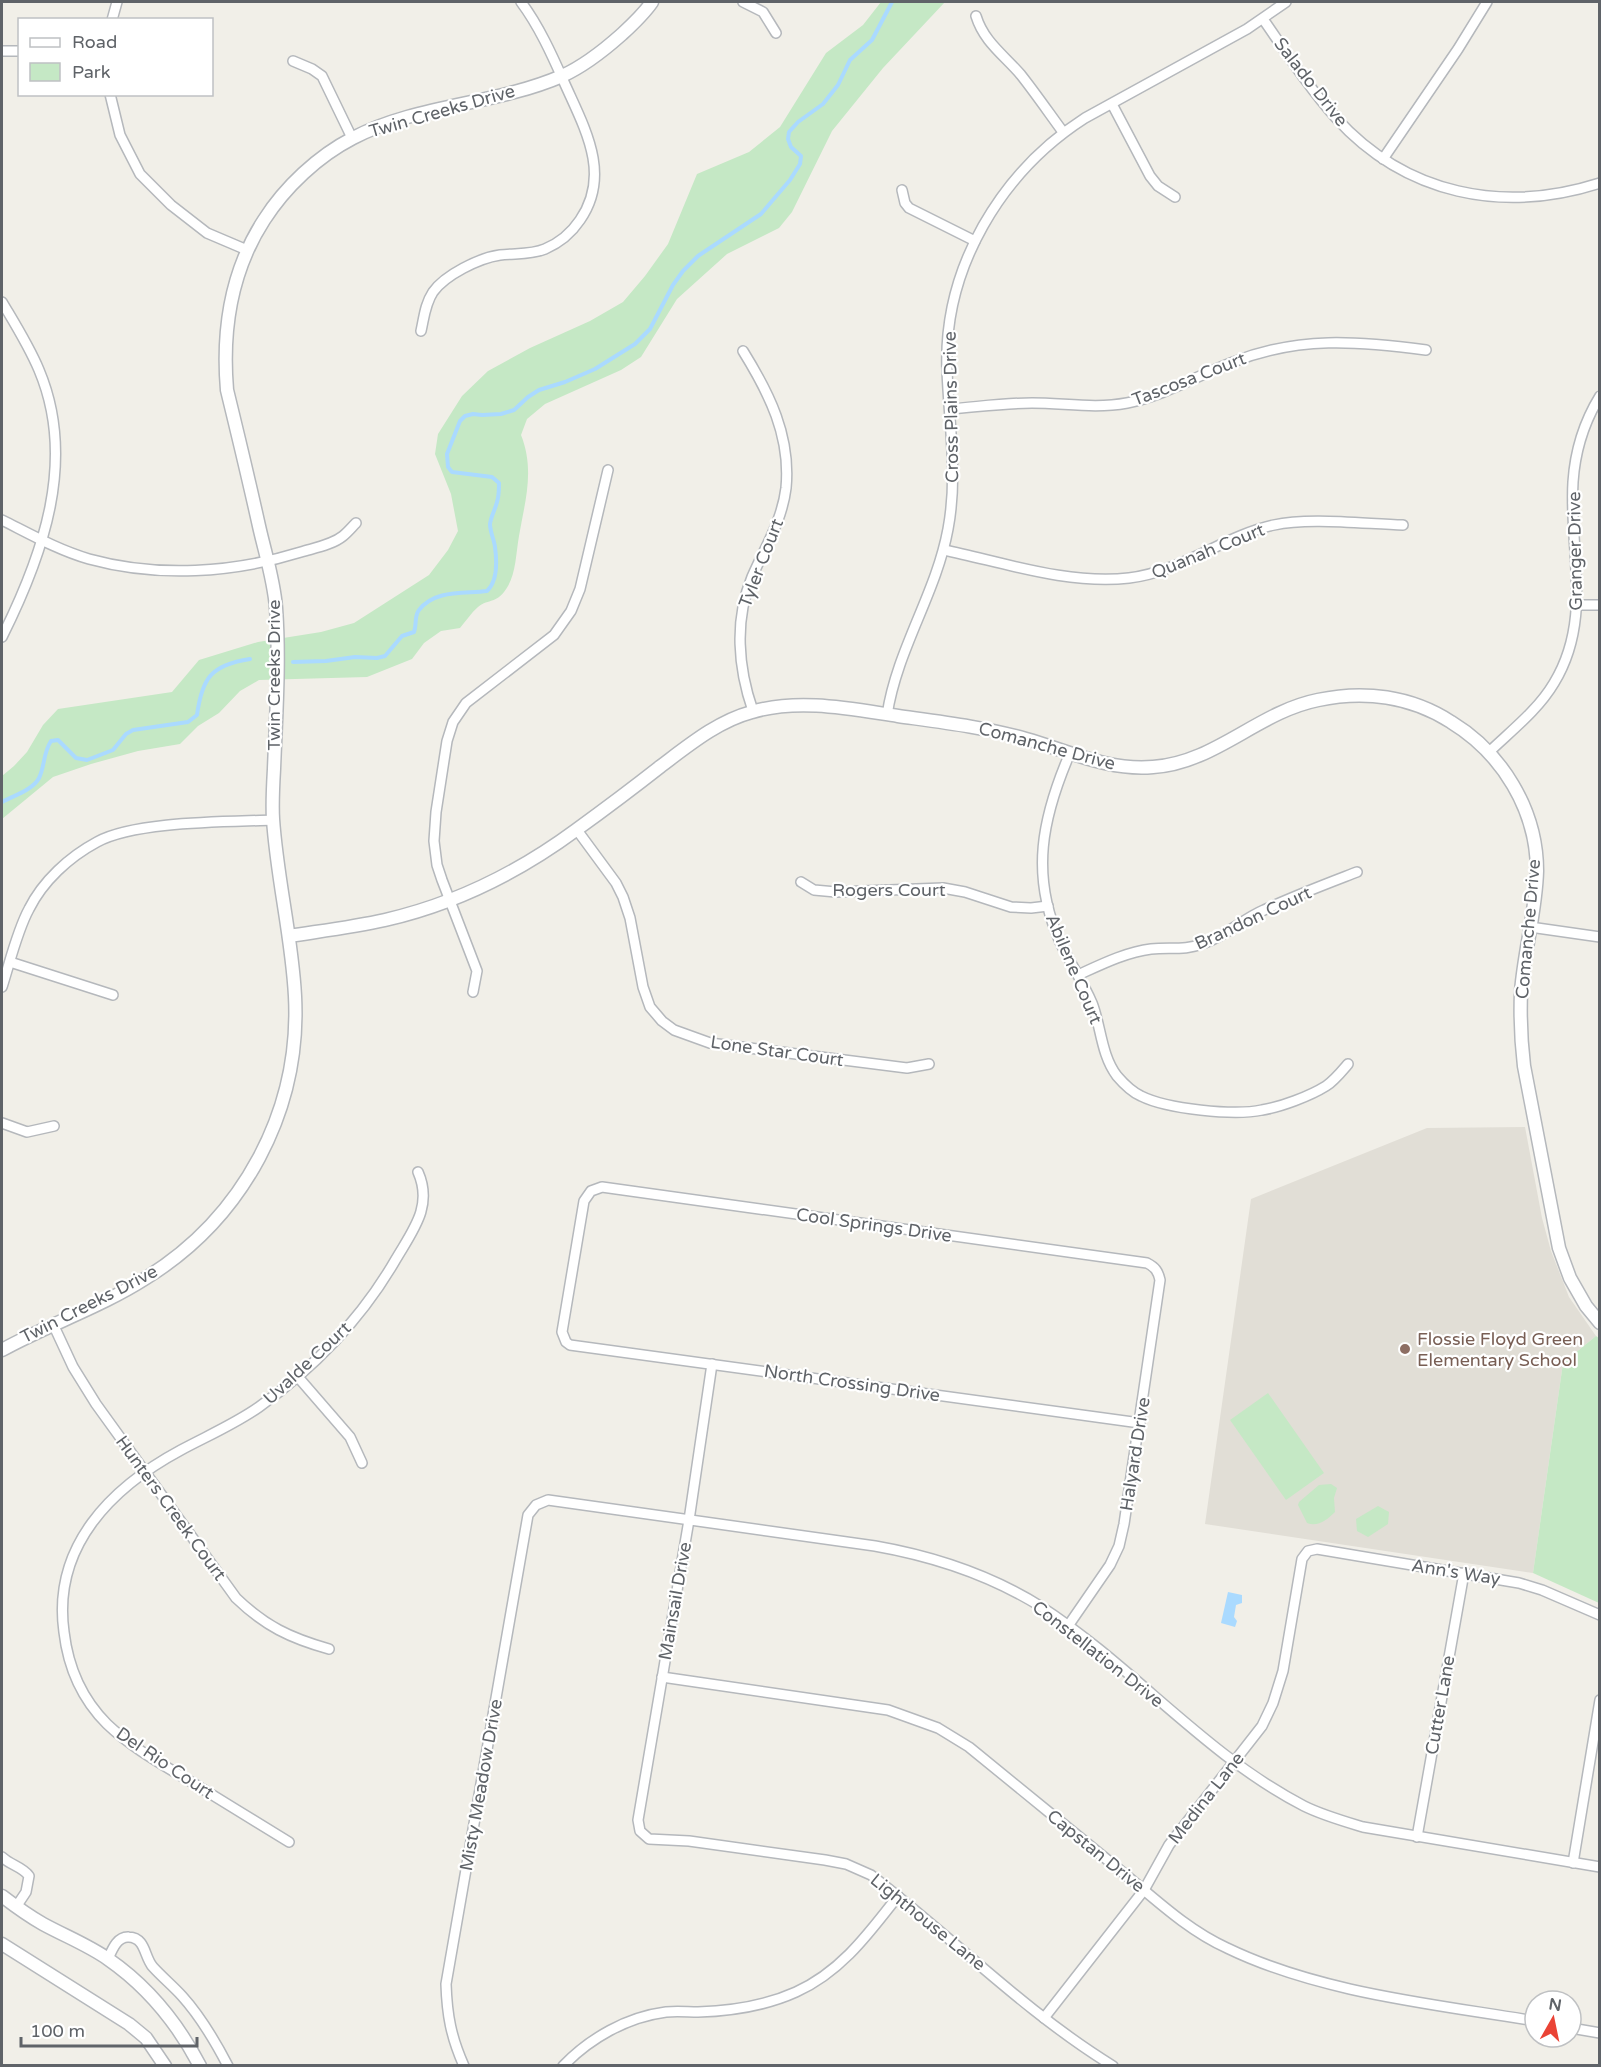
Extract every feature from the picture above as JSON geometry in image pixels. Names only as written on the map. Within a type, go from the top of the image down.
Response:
[{"type":"street","points":[[113,18],[117,2]]},
{"type":"street","points":[[421,331],[426,307],[433,292],[444,281],[463,268],[496,255],[526,254],[544,250],[574,228],[585,213],[592,196],[596,177],[595,164],[586,131],[542,36],[521,2]]},
{"type":"street","name":"Twin Creeks Drive","points":[[2,1350],[126,1290],[163,1267],[203,1234],[232,1202],[245,1183],[272,1130],[290,1074],[296,1012],[289,936],[273,820],[277,628],[275,597],[227,390],[225,364],[230,308],[238,271],[247,250],[270,211],[289,189],[323,158],[352,138],[390,122],[561,76],[608,47],[644,14],[652,2]]},
{"type":"street","points":[[743,2],[763,12],[776,33]]},
{"type":"street","name":"Cross Plains Drive","points":[[887,714],[894,680],[936,578],[944,550],[952,503],[953,470],[947,369],[951,315],[960,278],[975,241],[989,215],[1030,162],[1063,132],[1263,19],[1286,2]]},
{"type":"street","points":[[1383,159],[1487,2]]},
{"type":"street","points":[[976,16],[980,29],[988,42],[1021,76],[1063,132]]},
{"type":"street","name":"Salado Drive","points":[[1263,19],[1336,118],[1352,134],[1383,159],[1433,184],[1479,196],[1521,198],[1570,192],[1599,183]]},
{"type":"street","points":[[2,51],[18,51]]},
{"type":"street","points":[[293,61],[322,76],[352,138]]},
{"type":"street","points":[[110,96],[120,135],[140,174],[171,205],[207,232],[247,250]]},
{"type":"street","points":[[1112,104],[1150,176],[1158,186],[1175,197]]},
{"type":"street","points":[[902,190],[905,203],[909,208],[975,241]]},
{"type":"street","points":[[2,302],[39,370],[48,398],[55,436],[55,484],[42,541],[2,637]]},
{"type":"street","name":"Tascosa Court","points":[[950,409],[1030,403],[1086,406],[1125,403],[1155,395],[1248,357],[1289,346],[1332,341],[1426,350]]},
{"type":"street","name":"Tyler Court","points":[[743,351],[761,381],[777,415],[782,432],[786,469],[786,488],[777,527],[752,579],[741,617],[742,672],[753,711]]},
{"type":"street","name":"Granger Drive","points":[[1489,752],[1529,714],[1554,682],[1573,637],[1578,605],[1573,482],[1583,431],[1599,396]]},
{"type":"street","points":[[473,992],[477,971],[437,865],[434,842],[436,813],[449,731],[466,703],[554,635],[566,620],[580,589],[608,470]]},
{"type":"street","points":[[2,520],[42,541],[89,559],[167,570],[208,570],[267,561],[326,544],[342,537],[356,523]]},
{"type":"street","name":"Quanah Court","points":[[944,550],[1079,579],[1105,580],[1144,576],[1162,571],[1235,538],[1275,524],[1320,522],[1403,525]]},
{"type":"street","points":[[1578,605],[1599,605]]},
{"type":"street","name":"Comanche Drive","points":[[289,936],[383,921],[450,900],[502,877],[546,852],[697,739],[734,718],[753,711],[808,706],[887,714],[972,726],[1026,739],[1086,759],[1120,767],[1154,767],[1197,758],[1288,709],[1307,702],[1346,695],[1376,695],[1420,706],[1462,728],[1489,752],[1512,783],[1533,834],[1537,869],[1521,1003],[1521,1035],[1528,1087],[1559,1248],[1570,1278],[1599,1323]]},
{"type":"street","name":"Abilene Court","points":[[1070,753],[1053,796],[1044,832],[1043,869],[1048,906],[1060,942],[1095,1012],[1111,1067],[1128,1086],[1153,1101],[1223,1112],[1263,1110],[1311,1094],[1328,1085],[1348,1064]]},
{"type":"street","points":[[2,987],[28,910],[46,883],[61,867],[97,841],[122,833],[150,828],[273,820]]},
{"type":"street","name":"Lone Star Court","points":[[577,830],[616,883],[623,897],[630,918],[643,987],[650,1007],[662,1021],[675,1030],[710,1043],[907,1068],[929,1064]]},
{"type":"street","name":"Brandon Court","points":[[1078,975],[1118,958],[1149,949],[1188,949],[1206,943],[1227,933],[1262,910],[1357,872]]},
{"type":"street","name":"Rogers Court","points":[[801,882],[814,890],[836,892],[943,888],[965,892],[1011,907],[1048,906]]},
{"type":"street","points":[[1530,927],[1599,938]]},
{"type":"street","points":[[10,962],[113,995]]},
{"type":"street","points":[[2,1123],[27,1132],[54,1126]]},
{"type":"street","name":"Uvalde Court","points":[[146,1472],[258,1407],[297,1377],[335,1342],[364,1308],[411,1235],[422,1210],[424,1186],[418,1172]]},
{"type":"street","name":"Cool Springs Drive","points":[[566,1342],[562,1332],[584,1201],[591,1191],[602,1187],[1147,1263],[1156,1269]]},
{"type":"street","name":"Halyard Drive","points":[[1068,1626],[1105,1574],[1119,1546],[1140,1423],[1160,1280],[1156,1269]]},
{"type":"street","name":"Hunters Creek Court","points":[[53,1324],[84,1386],[236,1598],[254,1616],[273,1629],[290,1637],[329,1649]]},
{"type":"street","name":"North Crossing Drive","points":[[566,1342],[574,1347],[1140,1423]]},
{"type":"street","name":"Mainsail Drive","points":[[644,1836],[638,1826],[638,1820],[689,1520],[712,1364]]},
{"type":"street","points":[[297,1377],[350,1437],[362,1463]]},
{"type":"street","name":"Del Rio Court","points":[[146,1472],[117,1493],[99,1512],[82,1537],[70,1564],[63,1594],[62,1622],[66,1648],[74,1673],[94,1709],[135,1748],[289,1842]]},
{"type":"street","name":"Constellation Drive","points":[[536,1505],[554,1500],[904,1551],[964,1569],[1040,1606],[1068,1626],[1235,1763],[1305,1807],[1334,1819],[1363,1827],[1599,1868]]},
{"type":"street","name":"Misty Meadow Drive","points":[[464,2066],[447,2015],[447,1984],[528,1515],[536,1505]]},
{"type":"street","name":"Ann's Way","points":[[1308,1551],[1317,1549],[1331,1551],[1535,1587],[1599,1615]]},
{"type":"street","name":"Medina Lane","points":[[1044,2018],[1144,1890],[1170,1845],[1262,1726],[1273,1703],[1283,1671],[1302,1559],[1308,1551]]},
{"type":"street","name":"Cutter Lane","points":[[1417,1837],[1464,1573]]},
{"type":"street","name":"Capstan Drive","points":[[662,1677],[888,1710],[938,1728],[969,1747],[1176,1916],[1224,1947],[1256,1962],[1349,1989],[1523,2019]]},
{"type":"street","points":[[1573,1863],[1599,1700]]},
{"type":"street","name":"Lighthouse Lane","points":[[644,1836],[654,1840],[688,1841],[825,1860],[846,1864],[871,1875],[1044,2018],[1080,2046],[1113,2066]]},
{"type":"street","points":[[2,1857],[26,1871],[29,1876],[26,1892],[16,1907]]},
{"type":"street","points":[[2,1896],[42,1924],[108,1959],[158,2004],[186,2040],[200,2066]]},
{"type":"street","points":[[563,2066],[576,2052],[594,2039],[628,2022],[667,2012],[728,2010],[759,2005],[797,1992],[831,1971],[853,1951],[898,1896]]},
{"type":"street","points":[[108,1959],[115,1945],[122,1938],[130,1937],[141,1942],[151,1965],[182,1995],[201,2019],[228,2066]]},
{"type":"street","points":[[2,1944],[134,2028],[151,2044],[165,2066]]},
{"type":"street","points":[[1583,2030],[1599,2033]]},
{"type":"shaded area","name":"Flossie Floyd Green Elementary School","points":[[1525,1127],[1542,1218],[1551,1251],[1569,1297],[1596,1336],[1563,1363],[1533,1573],[1205,1524],[1251,1199],[1427,1128]]},
{"type":"green space","points":[[881,2],[945,2],[883,68],[832,131],[792,212],[779,228],[727,254],[677,299],[641,357],[621,370],[545,404],[527,419],[521,435],[528,473],[526,498],[513,575],[504,592],[497,599],[478,607],[460,628],[441,631],[424,643],[412,659],[367,677],[259,680],[240,691],[219,713],[198,726],[180,744],[138,751],[53,777],[2,819],[2,776],[27,752],[43,725],[58,709],[172,692],[199,660],[258,642],[321,632],[354,623],[429,575],[448,550],[458,531],[451,494],[435,454],[438,434],[462,396],[488,371],[530,348],[590,321],[623,302],[668,244],[697,174],[749,152],[780,127],[826,53],[863,25]]},
{"type":"green space","points":[[1596,1336],[1600,1339],[1599,1603],[1533,1573],[1563,1363]]},
{"type":"green space","points":[[1268,1393],[1324,1473],[1286,1500],[1230,1420]]},
{"type":"green space","points":[[1331,1484],[1337,1488],[1334,1498],[1335,1512],[1322,1522],[1307,1523],[1298,1505],[1299,1502],[1319,1485]]},
{"type":"green space","points":[[1378,1506],[1389,1512],[1388,1524],[1368,1537],[1357,1531],[1356,1519]]},
{"type":"water","points":[[1228,1592],[1242,1595],[1242,1603],[1236,1605],[1235,1627],[1221,1623]]},
{"type":"waterway","points":[[293,662],[385,656],[402,636],[414,632],[417,612],[426,603],[442,596],[487,591],[491,587],[496,571],[496,559],[490,524],[498,500],[499,483],[492,477],[452,472],[448,467],[447,454],[460,421],[465,416],[473,414],[501,414],[514,410],[539,390],[595,369],[635,344],[650,329],[683,271],[698,256],[761,214],[790,180],[800,164],[801,156],[791,147],[788,139],[789,132],[798,122],[823,104],[838,85],[850,60],[872,40],[892,2]]},
{"type":"waterway","points":[[2,802],[28,789],[36,782],[51,741],[58,740],[76,758],[87,760],[113,750],[126,734],[133,730],[188,722],[197,715],[202,691],[211,675],[226,665],[250,659]]},
{"type":"place","name":"Flossie Floyd Green Elementary School","points":[[1405,1349]]}]
